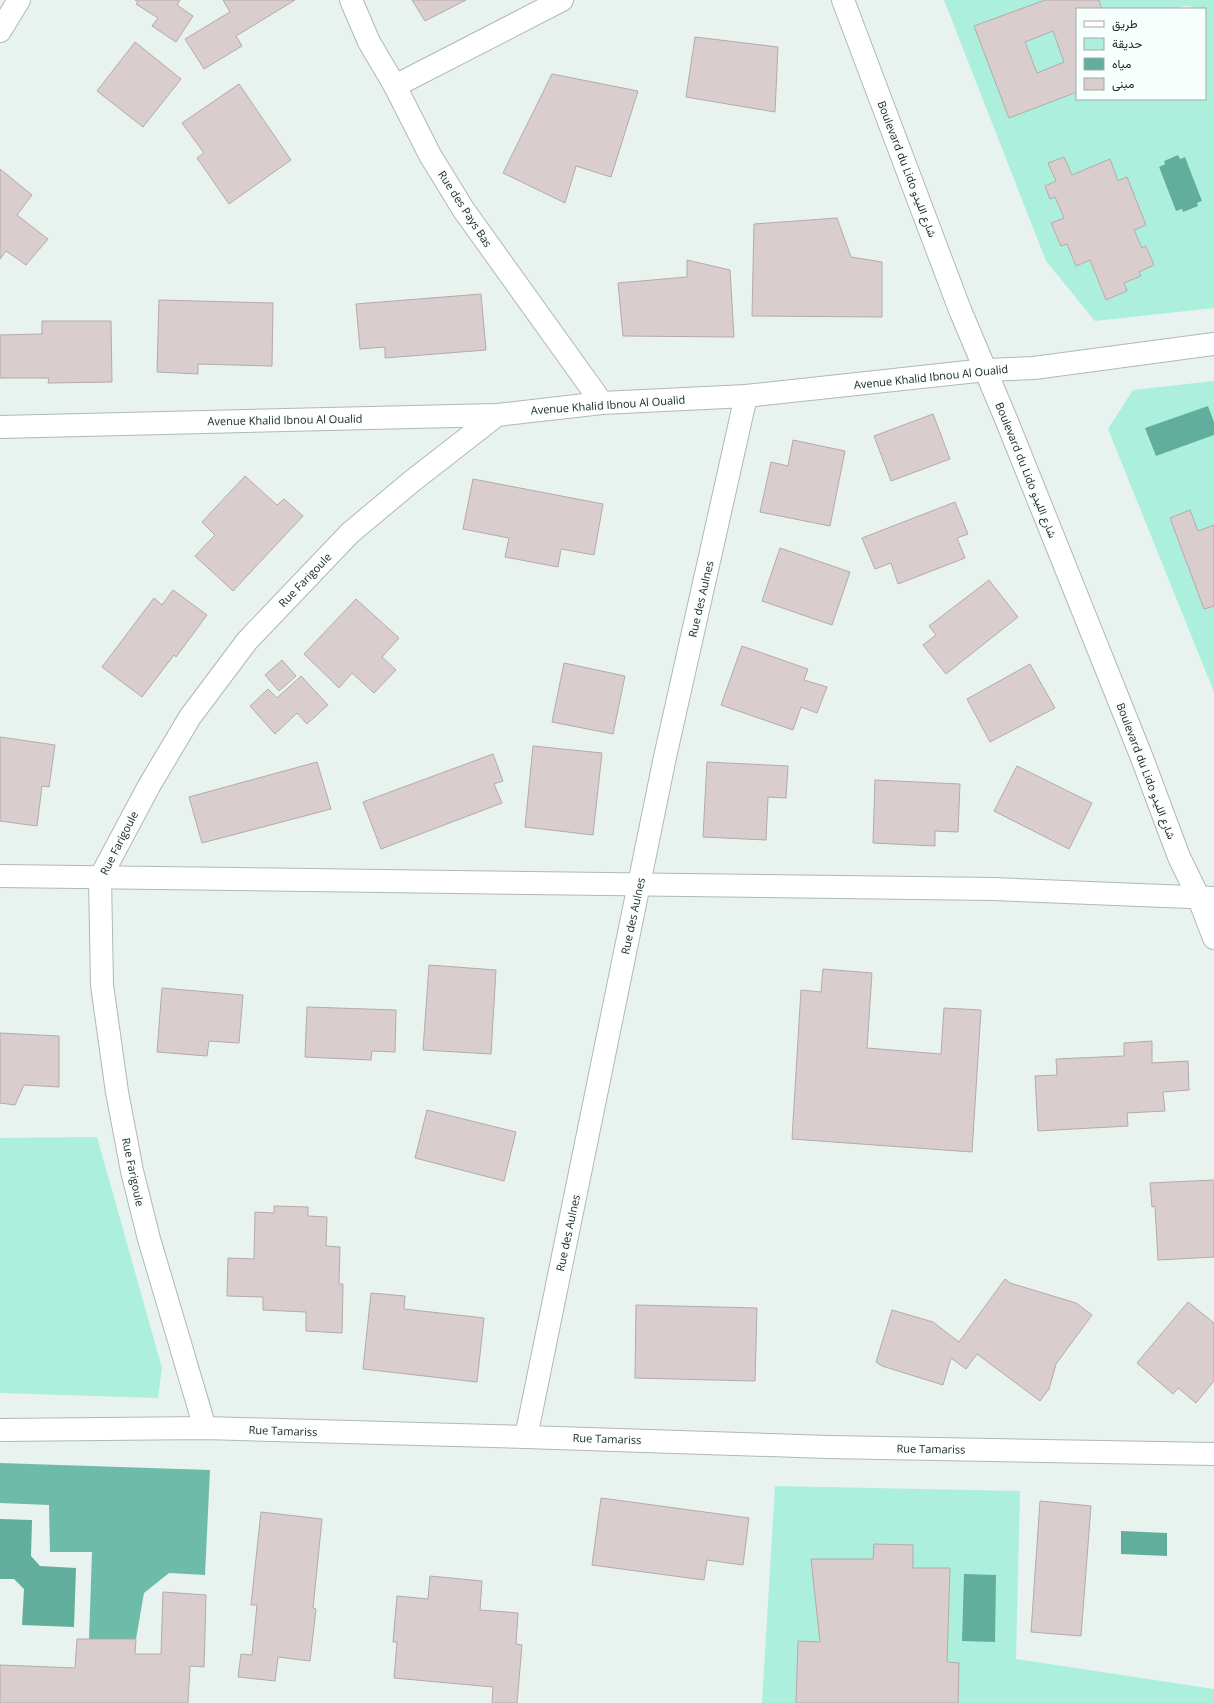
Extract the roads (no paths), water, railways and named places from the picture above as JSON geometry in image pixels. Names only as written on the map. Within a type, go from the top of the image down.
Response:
[{"type":"street","points":[[0,31],[19,0]]},
{"type":"street","name":"Rue des Pays Bas","points":[[351,0],[369,42],[430,155],[463,209],[602,403]]},
{"type":"street","points":[[394,86],[562,0]]},
{"type":"street","name":"Boulevard du Lido شارع الليدو","points":[[843,0],[960,310],[986,370],[1142,758],[1179,857],[1206,897],[1214,938]]},
{"type":"street","name":"Avenue Khalid Ibnou Al Oualid","points":[[0,427],[497,415],[602,403],[746,396],[986,370],[1034,368],[1214,344]]},
{"type":"street","name":"Rue des Aulnes","points":[[526,1437],[666,757],[746,396]]},
{"type":"street","name":"Rue Farigoule","points":[[205,1428],[149,1239],[130,1164],[117,1092],[102,985],[100,878],[149,786],[190,718],[247,641],[350,533],[411,482],[497,415]]},
{"type":"street","points":[[0,876],[994,889],[1206,897]]},
{"type":"street","name":"Rue Tamariss","points":[[0,1430],[205,1428],[843,1448],[1214,1454]]},
{"type":"water","points":[[1178,155],[1180,159],[1185,157],[1202,201],[1197,203],[1198,206],[1183,212],[1182,209],[1176,211],[1159,167],[1165,164],[1164,161]]},
{"type":"water","points":[[1208,406],[1214,422],[1214,435],[1156,456],[1145,428]]},
{"type":"water","points":[[0,1519],[32,1520],[31,1556],[40,1566],[76,1568],[74,1627],[22,1625],[24,1589],[14,1579],[0,1579]]},
{"type":"water","points":[[1121,1531],[1167,1533],[1167,1556],[1121,1554]]},
{"type":"water","points":[[964,1574],[996,1575],[995,1642],[962,1641]]}]
